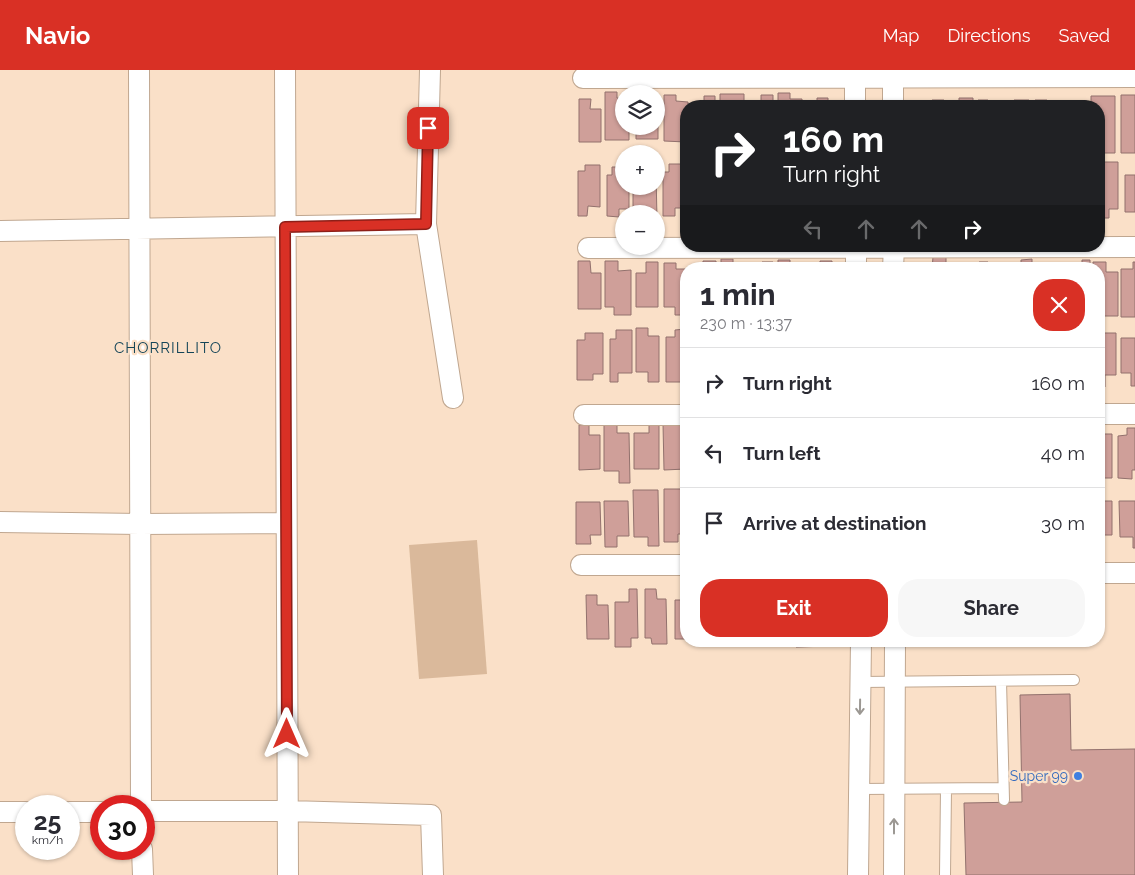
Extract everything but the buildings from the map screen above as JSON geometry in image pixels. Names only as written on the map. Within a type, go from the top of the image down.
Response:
[{"type":"street","points":[[139,70],[141,795]]},
{"type":"street","points":[[285,70],[288,875]]},
{"type":"street","points":[[430,70],[426,224],[453,398]]},
{"type":"street","points":[[855,74],[855,100]]},
{"type":"street","points":[[893,74],[893,100]]},
{"type":"street","points":[[583,78],[893,74],[1135,78]]},
{"type":"street","points":[[0,231],[140,227],[285,227],[426,224]]},
{"type":"street","points":[[1105,247],[1135,247]]},
{"type":"street","points":[[588,248],[680,248]]},
{"type":"street","points":[[1105,414],[1135,414]]},
{"type":"street","points":[[584,415],[680,415]]},
{"type":"street","points":[[0,522],[140,524],[286,523]]},
{"type":"street","points":[[581,565],[680,565]]},
{"type":"street","points":[[1105,573],[1135,573]]},
{"type":"street","points":[[858,875],[861,647]]},
{"type":"street","points":[[894,875],[895,647]]},
{"type":"street","points":[[155,811],[288,811],[431,815],[434,875]]},
{"type":"street","points":[[0,812],[15,812]]},
{"type":"street","points":[[142,860],[143,875]]},
{"type":"lane","points":[[1001,680],[1004,800]]},
{"type":"lane","points":[[860,682],[1074,680]]},
{"type":"lane","points":[[859,789],[1003,788]]},
{"type":"lane","points":[[946,789],[946,875]]},
{"type":"shaded area","points":[[477,540],[487,674],[419,679],[409,545]]},
{"type":"place","name":"Super 99","points":[[1078,776]]},
{"type":"district","name":"CHORRILLITO","points":[[168,348]]},
{"type":"route","points":[[287,734],[285,227],[426,224],[428,128]]}]
